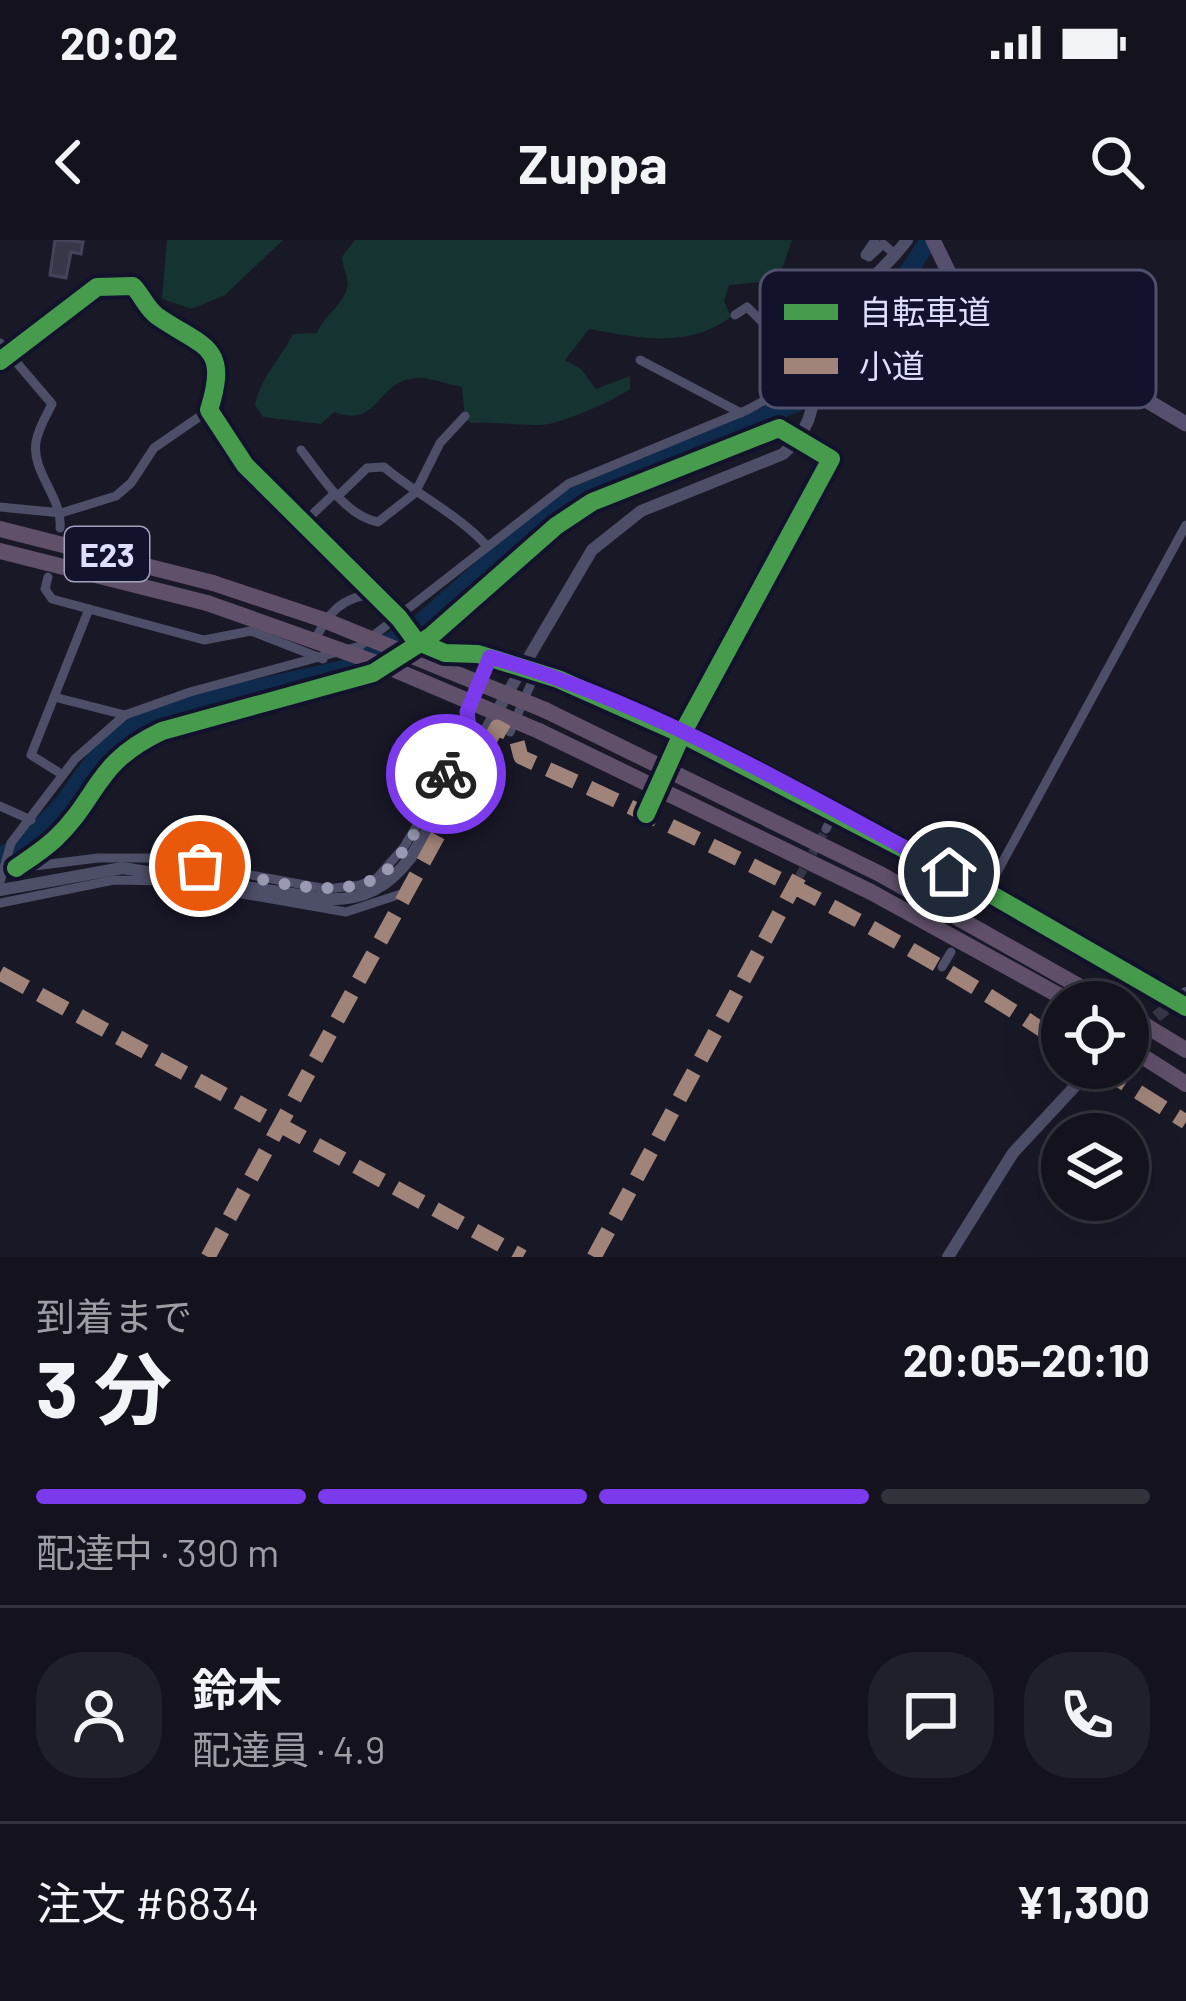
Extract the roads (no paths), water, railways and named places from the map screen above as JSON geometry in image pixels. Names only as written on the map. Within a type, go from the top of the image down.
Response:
[{"type":"highway","name":"E23","points":[[0,529],[213,583],[324,620],[545,710],[880,874],[1070,981]]},
{"type":"highway","name":"E23","points":[[0,550],[207,603],[388,667],[539,731],[851,882],[1041,986]]},
{"type":"highway","points":[[1149,1028],[1186,1050]]},
{"type":"highway","points":[[1149,1049],[1186,1072]]},
{"type":"highway","points":[[1149,1061],[1186,1084]]},
{"type":"main road","points":[[933,240],[947,270]]},
{"type":"main road","points":[[1156,406],[1186,424]]},
{"type":"street","points":[[875,240],[866,256],[884,244],[896,255]]},
{"type":"street","points":[[882,270],[907,240]]},
{"type":"street","points":[[0,362],[90,291],[110,283],[127,284],[140,292],[152,314],[191,334],[215,361],[219,378],[209,410],[154,448],[131,483],[116,496],[62,514],[0,507]]},
{"type":"street","points":[[735,315],[747,307],[760,320]]},
{"type":"street","points":[[0,343],[52,404],[36,437],[35,452],[62,514],[60,528]]},
{"type":"street","points":[[640,360],[741,412]]},
{"type":"street","points":[[11,867],[11,843],[91,742],[125,716],[190,692],[360,646],[401,621],[568,484],[760,403]]},
{"type":"street","points":[[0,886],[122,868],[326,899],[369,894],[385,886],[411,857],[579,567],[623,522],[782,454],[800,439],[812,408]]},
{"type":"street","points":[[209,410],[245,465],[418,642],[445,653],[490,657],[520,666],[682,734],[835,811],[1182,1000]]},
{"type":"street","points":[[301,450],[337,494],[366,520],[378,522],[415,493],[440,443],[465,416]]},
{"type":"street","points":[[0,886],[11,867],[57,837],[101,775],[139,742],[161,731],[359,679],[418,642],[556,526],[592,502],[779,428],[831,459],[674,752]]},
{"type":"street","points":[[302,524],[367,468],[384,467],[468,526],[488,546]]},
{"type":"street","points":[[977,909],[1186,524]]},
{"type":"street","points":[[48,577],[45,590],[52,598],[204,640],[251,631],[322,659]]},
{"type":"street","points":[[310,653],[337,607],[359,595],[375,594]]},
{"type":"street","points":[[63,775],[31,755],[89,609]]},
{"type":"street","points":[[11,867],[143,857],[327,889],[360,886],[392,865],[467,740],[467,712],[490,657]]},
{"type":"street","points":[[510,732],[536,672]]},
{"type":"street","points":[[54,697],[125,716]]},
{"type":"street","points":[[0,806],[31,820]]},
{"type":"street","points":[[826,829],[835,811]]},
{"type":"street","points":[[0,903],[114,880],[168,881],[346,912],[407,892]]},
{"type":"street","points":[[942,967],[951,952]]},
{"type":"street","points":[[948,1257],[1013,1153],[1072,1089]]},
{"type":"waterway","points":[[910,270],[929,240]]},
{"type":"waterway","points":[[0,857],[24,843],[62,805],[103,748],[140,720],[211,698],[344,669],[419,624],[554,505],[784,408]]},
{"type":"tunnel","points":[[649,809],[674,752]]},
{"type":"tunnel","points":[[799,877],[826,829]]},
{"type":"tunnel","points":[[1149,1022],[1176,1001]]}]
